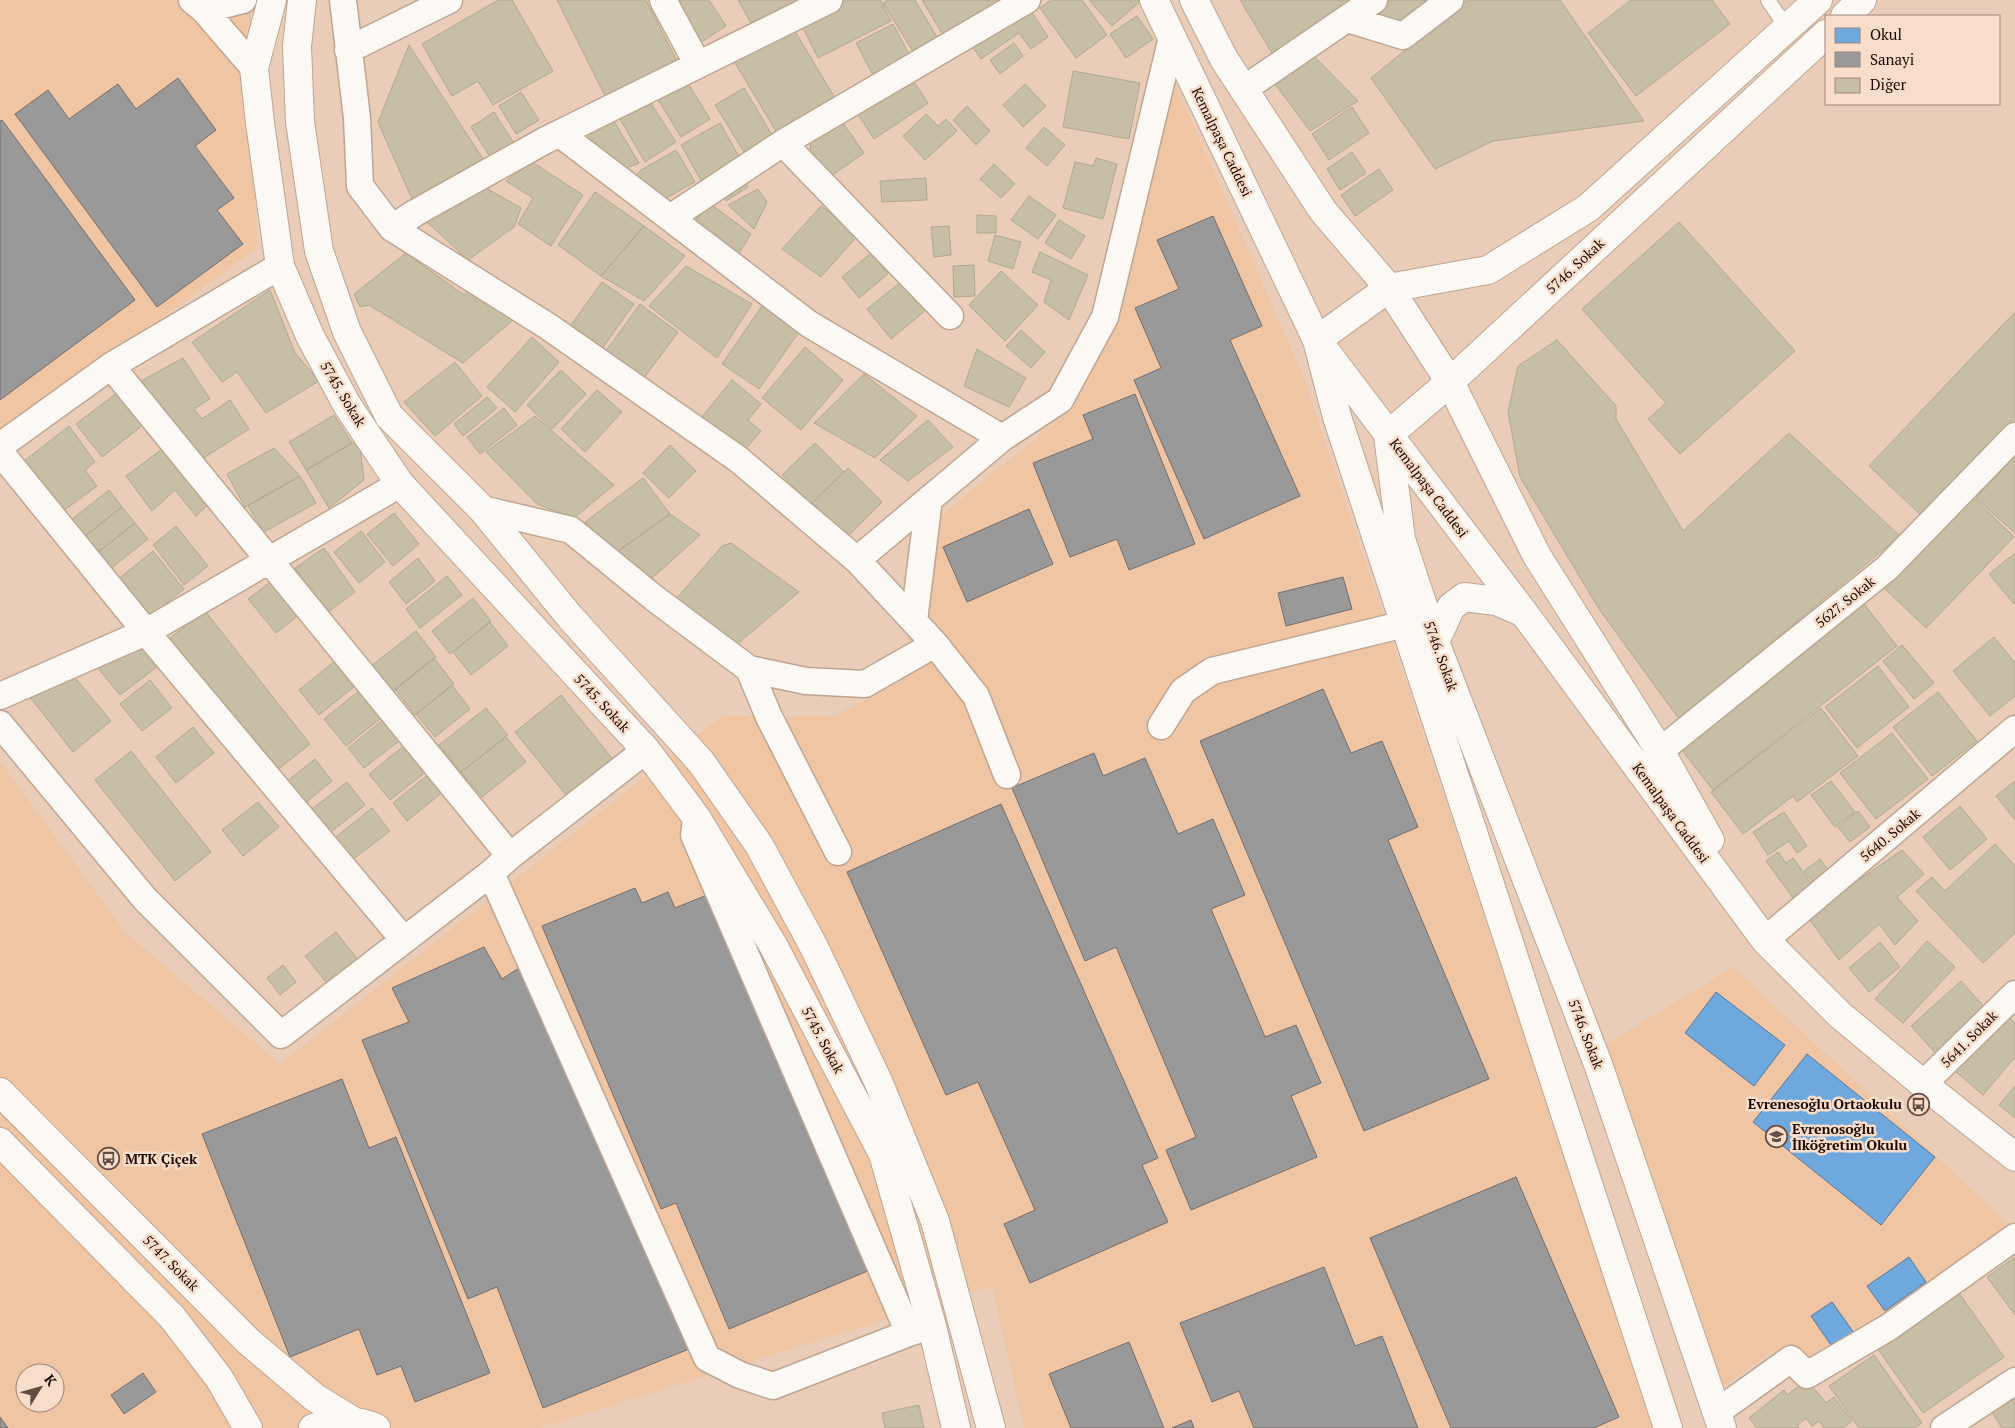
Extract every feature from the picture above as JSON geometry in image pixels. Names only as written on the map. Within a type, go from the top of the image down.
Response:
[{"type":"main road","name":"5745. Sokak","points":[[272,0],[254,68],[280,266],[310,336],[348,405],[400,484],[646,750],[696,817],[773,945],[883,1154],[921,1329],[956,1428]]},
{"type":"main road","name":"5745. Sokak","points":[[302,0],[297,46],[300,122],[319,251],[346,332],[389,416],[482,510],[570,616],[701,762],[759,845],[814,947],[878,1081],[935,1221],[991,1428]]},
{"type":"main road","name":"Kemalpaşa Caddesi","points":[[1154,0],[1317,340],[1524,613],[1765,940],[1840,1015],[2015,1157]]},
{"type":"main road","name":"Kemalpaşa Caddesi","points":[[1194,0],[1224,59],[1322,211],[1389,288],[1450,382],[1537,556],[1660,751],[1765,940]]},
{"type":"main road","points":[[1317,340],[1389,288],[1488,270],[1588,208],[1818,0]]},
{"type":"main road","points":[[1846,15],[1862,0]]},
{"type":"main road","name":"5746. Sokak","points":[[1719,1420],[1598,1064],[1435,642],[1401,539],[1388,435],[1450,382],[1825,35]]},
{"type":"main road","name":"5746. Sokak","points":[[1317,340],[1337,417],[1668,1428]]},
{"type":"main road","points":[[1435,642],[1451,607],[1464,597],[1496,601],[1524,613]]},
{"type":"main road","name":"5747. Sokak","points":[[0,1092],[248,1341],[314,1397],[364,1425]]},
{"type":"main road","points":[[0,1142],[172,1317],[219,1378],[248,1428]]},
{"type":"main road","points":[[313,1428],[330,1422],[364,1425]]},
{"type":"street","points":[[198,5],[243,0]]},
{"type":"street","points":[[343,0],[357,118],[360,186],[392,228],[550,328],[738,458],[857,560],[935,644],[976,696],[1007,775]]},
{"type":"street","points":[[348,50],[449,0]]},
{"type":"street","points":[[663,0],[698,65]]},
{"type":"street","points":[[392,228],[415,213],[560,134],[828,0]]},
{"type":"street","points":[[670,218],[783,144],[1027,0]]},
{"type":"street","points":[[1244,89],[1374,0]]},
{"type":"street","points":[[1348,19],[1403,36],[1450,0]]},
{"type":"street","points":[[198,5],[254,68]]},
{"type":"street","points":[[857,560],[1002,438],[1060,400],[1105,317],[1172,37]]},
{"type":"street","points":[[560,134],[809,324],[1002,438]]},
{"type":"street","points":[[783,144],[950,316]]},
{"type":"street","points":[[0,446],[111,366],[280,266]]},
{"type":"street","points":[[111,366],[270,561],[501,865],[707,1358],[740,1375],[773,1386],[921,1329],[694,835],[696,817]]},
{"type":"street","name":"5627. Sokak","points":[[1660,751],[1888,568],[2015,436]]},
{"type":"street","points":[[0,452],[146,632],[404,940]]},
{"type":"street","points":[[0,696],[146,632],[400,484]]},
{"type":"street","points":[[914,621],[929,499]]},
{"type":"street","points":[[482,510],[571,530],[654,598],[749,669],[806,681],[865,684],[935,644]]},
{"type":"street","points":[[1161,726],[1183,691],[1212,671],[1405,624]]},
{"type":"street","points":[[749,669],[769,717],[838,852]]},
{"type":"street","points":[[0,724],[145,899],[281,1035],[646,750]]},
{"type":"street","name":"5640. Sokak","points":[[1765,940],[2015,729]]},
{"type":"street","name":"5641. Sokak","points":[[1923,1084],[2015,994]]},
{"type":"street","points":[[1719,1420],[1791,1359],[1807,1376],[1889,1327],[2015,1237]]},
{"type":"street","points":[[1944,1428],[2015,1381]]},
{"type":"lane","points":[[1768,0],[1787,28]]},
{"type":"shaded area","points":[[0,0],[250,0],[257,248],[0,438]]},
{"type":"shaded area","points":[[1173,78],[1303,376],[1656,1428],[1024,1428],[992,1286],[540,1428],[0,1428],[0,761],[126,933],[280,1064],[722,716],[833,716],[898,683],[933,522],[1074,407],[1128,280]]},
{"type":"shaded area","name":"Evrenosoğlu İlköğretim Okulu","points":[[1733,967],[2013,1228],[1815,1364],[1774,1351],[1721,1388],[1605,1045]]},
{"type":"building: Okul","points":[[1716,992],[1785,1045],[1754,1086],[1685,1033]]},
{"type":"building: Okul","points":[[1807,1054],[1935,1157],[1881,1225],[1753,1122]]},
{"type":"building: Okul","points":[[1909,1257],[1926,1282],[1885,1311],[1867,1286]]},
{"type":"building: Okul","points":[[1832,1302],[1854,1333],[1833,1348],[1811,1316]]},
{"type":"building: Sanayi","points":[[178,78],[216,130],[195,146],[234,198],[217,210],[243,244],[157,307],[15,114],[48,90],[69,119],[118,84],[136,109]]},
{"type":"building: Sanayi","points":[[2,120],[135,300],[0,400],[0,121]]},
{"type":"building: Sanayi","points":[[1213,216],[1262,326],[1230,340],[1300,496],[1204,539],[1134,380],[1161,368],[1135,308],[1179,289],[1157,240]]},
{"type":"building: Sanayi","points":[[1135,394],[1195,544],[1129,570],[1117,539],[1070,557],[1033,463],[1093,439],[1083,415]]},
{"type":"building: Sanayi","points":[[1029,509],[1053,564],[967,602],[943,547]]},
{"type":"building: Sanayi","points":[[1343,577],[1352,609],[1286,626],[1278,593]]},
{"type":"building: Sanayi","points":[[1323,689],[1351,753],[1382,741],[1418,827],[1388,840],[1489,1079],[1364,1131],[1200,741]]},
{"type":"building: Sanayi","points":[[1094,753],[1103,776],[1145,758],[1178,834],[1213,819],[1245,895],[1211,909],[1265,1037],[1296,1025],[1321,1083],[1291,1096],[1317,1157],[1191,1210],[1166,1150],[1196,1137],[1116,947],[1085,961],[1012,788]]},
{"type":"building: Sanayi","points":[[1001,804],[1158,1158],[1142,1165],[1168,1222],[1030,1283],[1004,1224],[1035,1210],[978,1082],[946,1095],[847,872]]},
{"type":"building: Sanayi","points":[[635,888],[642,903],[668,892],[675,908],[712,893],[870,1270],[729,1329],[676,1203],[661,1209],[542,926]]},
{"type":"building: Sanayi","points":[[484,947],[502,979],[519,968],[526,981],[694,1347],[543,1408],[497,1287],[468,1299],[362,1040],[409,1022],[392,988]]},
{"type":"building: Sanayi","points":[[342,1079],[369,1148],[396,1137],[490,1373],[415,1402],[401,1366],[377,1375],[359,1329],[290,1357],[202,1134]]},
{"type":"building: Sanayi","points":[[1516,1177],[1619,1417],[1594,1428],[1451,1428],[1370,1238]]},
{"type":"building: Sanayi","points":[[1324,1267],[1355,1346],[1382,1336],[1418,1428],[1254,1428],[1239,1391],[1212,1402],[1180,1323]]},
{"type":"building: Sanayi","points":[[1129,1342],[1164,1428],[1071,1428],[1049,1374]]},
{"type":"building: Sanayi","points":[[143,1373],[156,1392],[124,1414],[111,1395]]},
{"type":"building: Sanayi","points":[[0,1417],[8,1428],[0,1428]]},
{"type":"building: Sanayi","points":[[1191,1420],[1194,1428],[1172,1428]]},
{"type":"building: Diğer","points":[[498,0],[512,0],[553,71],[493,105],[478,81],[452,96],[422,44]]},
{"type":"building: Diğer","points":[[557,0],[646,0],[677,61],[605,96]]},
{"type":"building: Diğer","points":[[679,0],[709,0],[726,26],[697,45],[672,3]]},
{"type":"building: Diğer","points":[[738,0],[815,0],[754,28]]},
{"type":"building: Diğer","points":[[832,0],[880,0],[891,21],[818,58],[798,18]]},
{"type":"building: Diğer","points":[[888,0],[915,0],[938,39],[914,53],[883,3]]},
{"type":"building: Diğer","points":[[922,0],[998,0],[1001,5],[945,38]]},
{"type":"building: Diğer","points":[[1051,0],[1082,0],[1107,35],[1076,58],[1040,8]]},
{"type":"building: Diğer","points":[[1089,0],[1142,0],[1112,26]]},
{"type":"building: Diğer","points":[[1240,0],[1357,0],[1275,58]]},
{"type":"building: Diğer","points":[[1382,0],[1439,0],[1400,30],[1359,16]]},
{"type":"building: Diğer","points":[[1467,0],[1560,0],[1644,121],[1493,141],[1435,169],[1371,78]]},
{"type":"building: Diğer","points":[[1631,0],[1712,0],[1730,24],[1636,96],[1588,33]]},
{"type":"building: Diğer","points":[[1031,11],[1048,37],[1031,49],[1019,33],[981,59],[970,43],[1010,16],[1014,23]]},
{"type":"building: Diğer","points":[[1137,16],[1153,39],[1126,58],[1110,34]]},
{"type":"building: Diğer","points":[[790,23],[835,98],[777,133],[732,58]]},
{"type":"building: Diğer","points":[[893,24],[911,58],[874,77],[856,43]]},
{"type":"building: Diğer","points":[[1014,43],[1023,56],[1000,74],[990,60]]},
{"type":"building: Diğer","points":[[409,45],[483,159],[412,199],[378,122]]},
{"type":"building: Diğer","points":[[1312,54],[1358,101],[1310,131],[1272,80]]},
{"type":"building: Diğer","points":[[1073,71],[1140,83],[1129,139],[1063,127]]},
{"type":"building: Diğer","points":[[909,74],[928,103],[874,139],[855,110]]},
{"type":"building: Diğer","points":[[684,77],[710,119],[681,137],[655,95]]},
{"type":"building: Diğer","points":[[1025,84],[1046,106],[1023,127],[1003,105]]},
{"type":"building: Diğer","points":[[744,88],[772,135],[744,152],[715,105]]},
{"type":"building: Diğer","points":[[521,92],[539,120],[516,134],[499,106]]},
{"type":"building: Diğer","points":[[647,97],[676,142],[645,162],[617,114]]},
{"type":"building: Diğer","points":[[967,106],[990,131],[976,145],[953,120]]},
{"type":"building: Diğer","points":[[1352,107],[1369,133],[1329,160],[1312,134]]},
{"type":"building: Diğer","points":[[494,112],[517,148],[494,163],[471,127]]},
{"type":"building: Diğer","points":[[837,114],[864,153],[827,179],[810,159],[811,131]]},
{"type":"building: Diğer","points":[[926,114],[938,126],[946,119],[957,131],[925,160],[903,136]]},
{"type":"building: Diğer","points":[[612,118],[639,163],[616,172],[575,138]]},
{"type":"building: Diğer","points":[[720,123],[742,162],[703,184],[681,145]]},
{"type":"building: Diğer","points":[[1044,127],[1065,145],[1047,166],[1026,148]]},
{"type":"building: Diğer","points":[[676,150],[695,182],[659,202],[630,181],[641,170]]},
{"type":"building: Diğer","points":[[1352,152],[1366,173],[1340,190],[1327,169]]},
{"type":"building: Diğer","points":[[1096,158],[1117,164],[1103,219],[1063,208],[1075,162],[1093,166]]},
{"type":"building: Diğer","points":[[532,162],[583,195],[551,246],[518,224],[533,198],[506,181]]},
{"type":"building: Diğer","points":[[994,164],[1015,184],[1001,198],[980,179]]},
{"type":"building: Diğer","points":[[1379,169],[1393,190],[1355,216],[1341,195]]},
{"type":"building: Diğer","points":[[742,176],[748,187],[726,201],[719,190]]},
{"type":"building: Diğer","points":[[926,178],[927,200],[882,202],[880,181]]},
{"type":"building: Diğer","points":[[486,188],[521,208],[514,227],[468,260],[427,222]]},
{"type":"building: Diğer","points":[[758,189],[767,202],[754,229],[728,205]]},
{"type":"building: Diğer","points":[[595,192],[644,226],[601,276],[558,245]]},
{"type":"building: Diğer","points":[[1029,196],[1056,215],[1038,239],[1011,220]]},
{"type":"building: Diğer","points":[[708,202],[751,234],[736,258],[693,224]]},
{"type":"building: Diğer","points":[[821,206],[859,234],[821,277],[782,249]]},
{"type":"building: Diğer","points":[[977,215],[996,216],[996,233],[977,233]]},
{"type":"building: Diğer","points":[[1059,220],[1085,236],[1071,259],[1045,243]]},
{"type":"building: Diğer","points":[[1679,222],[1795,351],[1680,454],[1648,419],[1666,403],[1582,309]]},
{"type":"building: Diğer","points":[[644,226],[685,256],[644,301],[601,276]]},
{"type":"building: Diğer","points":[[949,226],[951,255],[934,257],[931,227]]},
{"type":"building: Diğer","points":[[995,235],[1021,242],[1013,269],[988,261]]},
{"type":"building: Diğer","points":[[1040,252],[1088,275],[1069,320],[1044,302],[1051,280],[1032,272]]},
{"type":"building: Diğer","points":[[406,253],[464,295],[472,289],[514,319],[463,363],[369,305],[360,307],[354,294]]},
{"type":"building: Diğer","points":[[871,253],[888,274],[859,298],[842,277]]},
{"type":"building: Diğer","points":[[974,265],[975,296],[954,297],[953,266]]},
{"type":"building: Diğer","points":[[686,266],[752,304],[717,358],[649,306]]},
{"type":"building: Diğer","points":[[1001,271],[1038,305],[1005,341],[969,305]]},
{"type":"building: Diğer","points":[[907,277],[931,306],[891,339],[867,309]]},
{"type":"building: Diğer","points":[[602,282],[634,304],[601,350],[568,329]]},
{"type":"building: Diğer","points":[[270,290],[295,353],[319,381],[266,413],[237,372],[222,382],[192,342]]},
{"type":"building: Diğer","points":[[640,304],[678,332],[641,382],[603,355]]},
{"type":"building: Diğer","points":[[762,306],[799,332],[759,389],[722,364]]},
{"type":"building: Diğer","points":[[2015,312],[2015,422],[1924,518],[1869,466]]},
{"type":"building: Diğer","points":[[1021,330],[1045,352],[1031,368],[1006,346]]},
{"type":"building: Diğer","points":[[532,337],[559,362],[515,412],[487,387]]},
{"type":"building: Diğer","points":[[1557,340],[1616,406],[1616,419],[1683,531],[1789,433],[1900,536],[1679,719],[1599,609],[1520,477],[1508,412],[1518,366]]},
{"type":"building: Diğer","points":[[805,347],[843,380],[801,430],[762,398]]},
{"type":"building: Diğer","points":[[977,349],[1026,378],[1009,407],[964,386]]},
{"type":"building: Diğer","points":[[183,358],[210,399],[194,409],[202,419],[230,400],[249,429],[202,459],[141,381]]},
{"type":"building: Diğer","points":[[455,362],[482,396],[435,436],[404,402]]},
{"type":"building: Diğer","points":[[561,370],[586,394],[552,429],[527,405]]},
{"type":"building: Diğer","points":[[864,374],[917,416],[875,458],[814,423]]},
{"type":"building: Diğer","points":[[732,380],[761,404],[748,420],[761,431],[739,457],[697,423]]},
{"type":"building: Diğer","points":[[122,389],[147,422],[102,457],[76,424]]},
{"type":"building: Diğer","points":[[597,390],[622,412],[585,452],[561,429]]},
{"type":"building: Diğer","points":[[487,397],[497,408],[463,436],[454,424]]},
{"type":"building: Diğer","points":[[504,408],[517,425],[480,454],[467,437]]},
{"type":"building: Diğer","points":[[334,415],[352,443],[306,470],[289,442]]},
{"type":"building: Diğer","points":[[535,416],[614,485],[574,518],[537,504],[486,452]]},
{"type":"building: Diğer","points":[[928,420],[953,447],[908,481],[880,460]]},
{"type":"building: Diğer","points":[[69,426],[95,462],[85,470],[97,486],[62,512],[23,462]]},
{"type":"building: Diğer","points":[[359,439],[364,480],[329,508],[306,470]]},
{"type":"building: Diğer","points":[[815,443],[844,472],[811,504],[782,475]]},
{"type":"building: Diğer","points":[[670,445],[696,471],[669,498],[643,473]]},
{"type":"building: Diğer","points":[[165,447],[209,504],[196,516],[175,490],[152,511],[126,476]]},
{"type":"building: Diğer","points":[[274,448],[300,476],[245,507],[227,474]]},
{"type":"building: Diğer","points":[[2015,456],[2015,533],[1976,498]]},
{"type":"building: Diğer","points":[[848,468],[882,502],[845,539],[811,504]]},
{"type":"building: Diğer","points":[[300,476],[316,503],[264,532],[248,506]]},
{"type":"building: Diğer","points":[[643,478],[670,514],[614,554],[585,522]]},
{"type":"building: Diğer","points":[[109,490],[122,507],[84,537],[71,520]]},
{"type":"building: Diğer","points":[[1973,497],[2014,537],[1926,628],[1884,588]]},
{"type":"building: Diğer","points":[[122,507],[135,523],[97,553],[84,537]]},
{"type":"building: Diğer","points":[[394,513],[419,544],[393,566],[367,534]]},
{"type":"building: Diğer","points":[[670,514],[700,535],[650,580],[614,554]]},
{"type":"building: Diğer","points":[[135,523],[148,539],[110,569],[97,553]]},
{"type":"building: Diğer","points":[[176,526],[208,566],[184,585],[153,545]]},
{"type":"building: Diğer","points":[[361,531],[385,562],[359,583],[334,552]]},
{"type":"building: Diğer","points":[[731,543],[799,592],[736,645],[676,599],[722,546]]},
{"type":"building: Diğer","points":[[324,548],[355,592],[327,613],[295,568]]},
{"type":"building: Diğer","points":[[153,551],[184,589],[147,619],[116,581]]},
{"type":"building: Diğer","points":[[2015,553],[2015,604],[2014,604],[1989,574]]},
{"type":"building: Diğer","points":[[418,558],[435,581],[406,604],[389,582]]},
{"type":"building: Diğer","points":[[447,576],[462,595],[420,628],[406,609]]},
{"type":"building: Diğer","points":[[273,580],[300,614],[276,633],[248,599]]},
{"type":"building: Diğer","points":[[473,598],[491,621],[450,654],[432,631]]},
{"type":"building: Diğer","points":[[1864,604],[1897,646],[1713,790],[1680,748]]},
{"type":"building: Diğer","points":[[205,611],[310,744],[276,771],[170,638]]},
{"type":"building: Diğer","points":[[490,622],[508,646],[471,675],[453,652]]},
{"type":"building: Diğer","points":[[416,631],[436,657],[392,692],[371,666]]},
{"type":"building: Diğer","points":[[1994,637],[2015,663],[2015,696],[1990,716],[1953,671]]},
{"type":"building: Diğer","points":[[138,640],[158,666],[120,695],[93,662]]},
{"type":"building: Diğer","points":[[1902,645],[1934,683],[1914,699],[1883,661]]},
{"type":"building: Diğer","points":[[434,658],[454,684],[415,715],[395,689]]},
{"type":"building: Diğer","points":[[335,661],[355,686],[319,715],[299,690]]},
{"type":"building: Diğer","points":[[1878,666],[1909,707],[1857,748],[1825,707]]},
{"type":"building: Diğer","points":[[72,674],[111,721],[73,752],[26,692]]},
{"type":"building: Diğer","points":[[150,680],[172,708],[142,731],[120,704]]},
{"type":"building: Diğer","points":[[452,685],[470,709],[435,737],[416,714]]},
{"type":"building: Diğer","points":[[364,687],[386,714],[346,746],[324,719]]},
{"type":"building: Diğer","points":[[1938,692],[1977,741],[1932,776],[1893,727]]},
{"type":"building: Diğer","points":[[561,695],[616,763],[570,800],[515,732]]},
{"type":"building: Diğer","points":[[486,708],[508,735],[461,772],[439,745]]},
{"type":"building: Diğer","points":[[1821,708],[1858,756],[1797,802],[1793,796],[1743,834],[1711,792]]},
{"type":"building: Diğer","points":[[388,716],[404,737],[364,768],[348,748]]},
{"type":"building: Diğer","points":[[193,727],[214,753],[176,783],[156,757]]},
{"type":"building: Diğer","points":[[1892,733],[1928,779],[1876,819],[1840,773]]},
{"type":"building: Diğer","points":[[506,737],[526,762],[482,797],[461,772]]},
{"type":"building: Diğer","points":[[411,740],[432,767],[390,800],[369,774]]},
{"type":"building: Diğer","points":[[131,751],[211,852],[175,881],[95,780]]},
{"type":"building: Diğer","points":[[315,759],[332,781],[299,808],[282,785]]},
{"type":"building: Diğer","points":[[430,773],[444,791],[407,821],[393,803]]},
{"type":"building: Diğer","points":[[1831,781],[1855,812],[1835,827],[1811,795]]},
{"type":"building: Diğer","points":[[2015,781],[2015,820],[1996,796]]},
{"type":"building: Diğer","points":[[347,782],[365,805],[327,835],[308,812]]},
{"type":"building: Diğer","points":[[258,802],[279,827],[243,856],[222,830]]},
{"type":"building: Diğer","points":[[1960,806],[1987,839],[1950,870],[1923,837]]},
{"type":"building: Diğer","points":[[372,808],[390,831],[348,863],[331,841]]},
{"type":"building: Diğer","points":[[1858,811],[1870,827],[1850,842],[1838,827]]},
{"type":"building: Diğer","points":[[1784,812],[1807,846],[1797,853],[1789,841],[1768,855],[1753,832]]},
{"type":"building: Diğer","points":[[1995,844],[2015,866],[2015,933],[1983,963],[1916,891],[1932,877],[1945,891]]},
{"type":"building: Diğer","points":[[1902,850],[1924,874],[1897,897],[1918,921],[1895,945],[1879,924],[1839,960],[1807,916]]},
{"type":"building: Diğer","points":[[1778,852],[1786,863],[1793,858],[1812,885],[1793,898],[1766,861]]},
{"type":"building: Diğer","points":[[1820,859],[1828,870],[1813,882],[1804,871]]},
{"type":"building: Diğer","points":[[336,932],[361,964],[331,988],[305,956]]},
{"type":"building: Diğer","points":[[1927,941],[1955,967],[1903,1023],[1875,999]]},
{"type":"building: Diğer","points":[[1880,942],[1900,967],[1869,992],[1849,968]]},
{"type":"building: Diğer","points":[[283,965],[296,982],[280,995],[267,978]]},
{"type":"building: Diğer","points":[[1961,981],[1987,1010],[1938,1056],[1911,1026]]},
{"type":"building: Diğer","points":[[2004,1013],[2015,1023],[2015,1057],[1983,1095],[1955,1071]]},
{"type":"building: Diğer","points":[[2015,1086],[2015,1118],[1999,1105]]},
{"type":"building: Diğer","points":[[2015,1257],[2015,1315],[1987,1277]]},
{"type":"building: Diğer","points":[[1959,1293],[2004,1357],[1923,1413],[1878,1349]]},
{"type":"building: Diğer","points":[[1874,1355],[1922,1423],[1915,1428],[1859,1428],[1829,1386]]},
{"type":"building: Diğer","points":[[1807,1380],[1826,1403],[1834,1397],[1852,1421],[1844,1428],[1824,1428],[1819,1421],[1812,1426],[1806,1418],[1797,1426],[1799,1428],[1757,1428],[1749,1418],[1784,1390],[1787,1395]]},
{"type":"building: Diğer","points":[[2015,1387],[2015,1428],[2002,1428],[1988,1406]]},
{"type":"building: Diğer","points":[[919,1405],[924,1428],[885,1428],[882,1413]]},
{"type":"place","name":"Evrenesoğlu Ortaokulu","points":[[1918,1104]]},
{"type":"place","name":"Evrenosoğlu İlköğretim Okulu","points":[[1776,1137]]},
{"type":"place","name":"MTK Çiçek","points":[[109,1159]]}]
